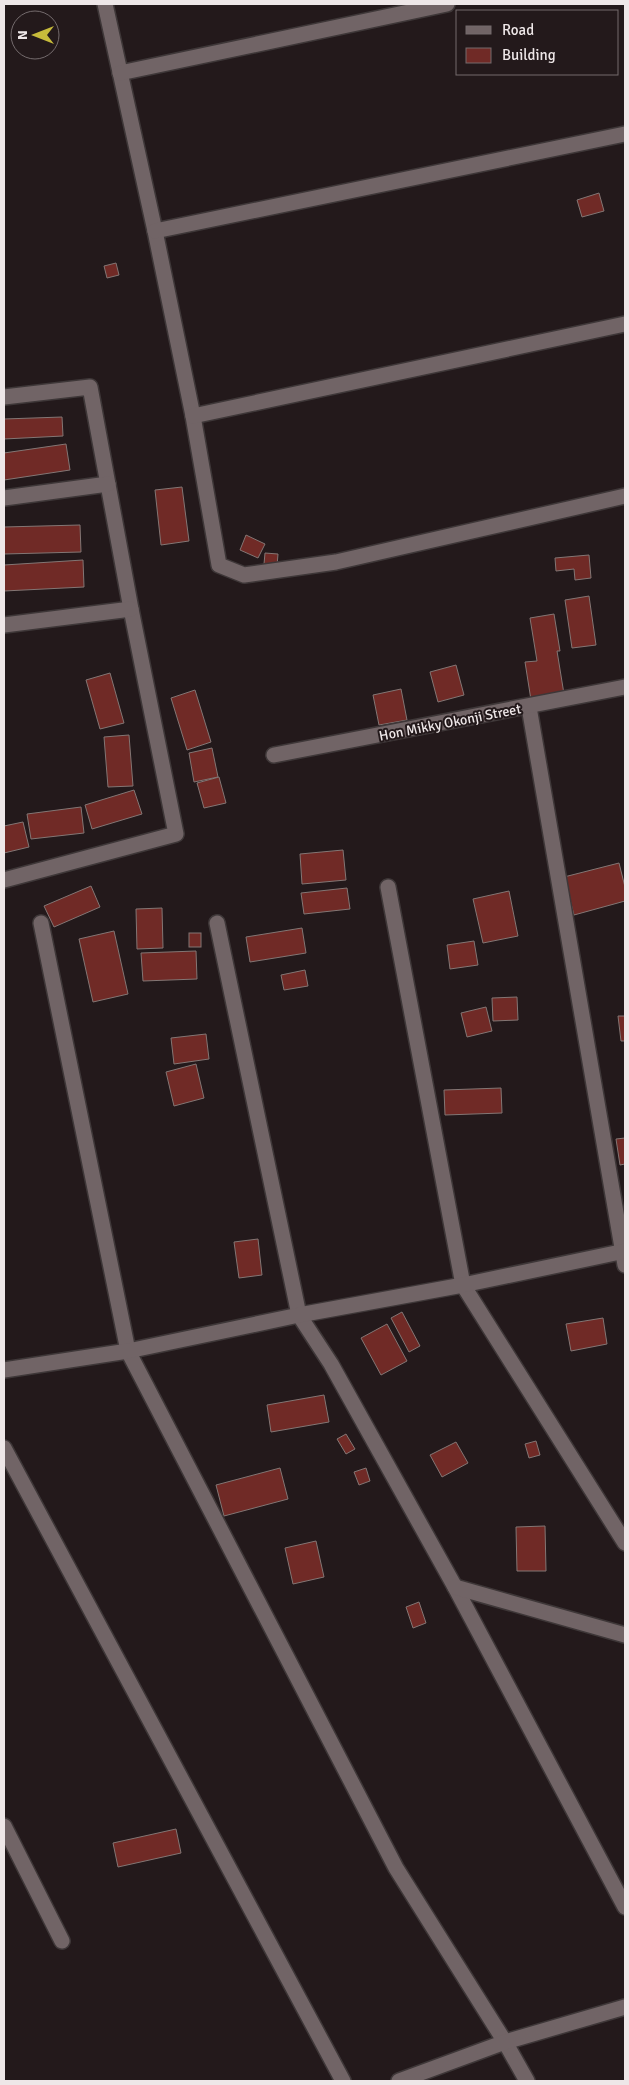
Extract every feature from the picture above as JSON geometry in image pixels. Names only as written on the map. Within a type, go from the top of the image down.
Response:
[{"type":"street","points":[[105,4],[155,231],[219,564],[244,575],[336,562],[625,496]]},
{"type":"street","points":[[120,73],[447,4]]},
{"type":"street","points":[[155,231],[625,134]]},
{"type":"street","points":[[192,416],[625,324]]},
{"type":"street","points":[[4,397],[90,387],[131,609],[176,834],[4,880]]},
{"type":"street","points":[[4,498],[108,484]]},
{"type":"street","points":[[4,625],[131,609]]},
{"type":"street","name":"Hon Mikky Okonji Street","points":[[274,755],[625,687]]},
{"type":"street","points":[[4,1370],[128,1351],[299,1315],[624,1256],[528,707]]},
{"type":"street","points":[[388,888],[463,1285],[625,1543]]},
{"type":"street","points":[[41,923],[128,1351],[396,1868],[505,2042],[527,2081]]},
{"type":"street","points":[[217,923],[299,1315],[331,1364],[455,1587],[625,1908]]},
{"type":"street","points":[[4,1448],[343,2081]]},
{"type":"street","points":[[455,1587],[625,1635]]},
{"type":"street","points":[[4,1826],[62,1941]]},
{"type":"street","points":[[400,2081],[505,2042],[625,2007]]},
{"type":"building","points":[[599,193],[604,211],[582,217],[577,200]]},
{"type":"building","points":[[116,263],[119,275],[107,278],[104,266]]},
{"type":"building","points":[[62,417],[63,436],[4,439],[4,419]]},
{"type":"building","points":[[66,444],[70,470],[4,480],[4,453]]},
{"type":"building","points":[[182,487],[189,541],[161,545],[155,490]]},
{"type":"building","points":[[80,525],[81,552],[4,554],[4,527]]},
{"type":"building","points":[[246,535],[265,544],[258,558],[240,550]]},
{"type":"building","points":[[265,553],[278,554],[277,566],[264,564]]},
{"type":"building","points":[[589,555],[591,578],[575,580],[574,569],[556,571],[555,558]]},
{"type":"building","points":[[83,560],[84,587],[4,591],[4,565]]},
{"type":"building","points":[[589,596],[596,645],[572,648],[565,600]]},
{"type":"building","points":[[554,614],[560,651],[557,651],[564,694],[531,700],[525,662],[537,661],[530,618]]},
{"type":"building","points":[[456,665],[464,695],[438,702],[430,672]]},
{"type":"building","points":[[110,673],[124,723],[100,729],[86,680]]},
{"type":"building","points":[[401,689],[407,720],[379,725],[373,695]]},
{"type":"building","points":[[195,690],[211,742],[187,750],[171,698]]},
{"type":"building","points":[[129,735],[133,786],[108,787],[104,737]]},
{"type":"building","points":[[212,748],[218,777],[194,782],[189,753]]},
{"type":"building","points":[[219,777],[226,803],[204,808],[197,783]]},
{"type":"building","points":[[134,790],[142,814],[92,829],[85,805]]},
{"type":"building","points":[[81,807],[84,833],[31,839],[27,814]]},
{"type":"building","points":[[23,822],[29,847],[4,853],[4,826]]},
{"type":"building","points":[[343,850],[346,880],[302,884],[300,854]]},
{"type":"building","points":[[619,863],[625,887],[625,901],[574,915],[564,877]]},
{"type":"building","points":[[91,886],[100,907],[54,927],[44,906]]},
{"type":"building","points":[[347,888],[350,909],[304,914],[301,893]]},
{"type":"building","points":[[509,891],[518,936],[483,943],[473,899]]},
{"type":"building","points":[[162,908],[163,948],[137,949],[136,909]]},
{"type":"building","points":[[302,928],[306,953],[250,962],[246,937]]},
{"type":"building","points":[[114,931],[128,994],[93,1002],[79,939]]},
{"type":"building","points":[[189,933],[201,933],[201,947],[189,947]]},
{"type":"building","points":[[474,941],[478,965],[450,969],[447,945]]},
{"type":"building","points":[[196,951],[197,979],[143,981],[141,953]]},
{"type":"building","points":[[305,970],[308,986],[284,990],[281,975]]},
{"type":"building","points":[[517,997],[518,1020],[493,1021],[492,998]]},
{"type":"building","points":[[486,1007],[492,1031],[467,1037],[461,1013]]},
{"type":"building","points":[[618,1016],[625,1016],[625,1041],[621,1041]]},
{"type":"building","points":[[206,1034],[209,1059],[174,1064],[171,1038]]},
{"type":"building","points":[[196,1064],[204,1098],[174,1106],[166,1072]]},
{"type":"building","points":[[501,1088],[502,1113],[445,1115],[444,1090]]},
{"type":"building","points":[[625,1138],[625,1164],[620,1165],[616,1139]]},
{"type":"building","points":[[258,1239],[262,1275],[239,1278],[234,1242]]},
{"type":"building","points":[[402,1312],[420,1346],[409,1352],[391,1318]]},
{"type":"building","points":[[603,1318],[607,1344],[571,1351],[566,1324]]},
{"type":"building","points":[[387,1324],[407,1361],[381,1375],[361,1338]]},
{"type":"building","points":[[324,1395],[329,1422],[271,1432],[267,1405]]},
{"type":"building","points":[[346,1434],[355,1449],[346,1454],[337,1439]]},
{"type":"building","points":[[536,1441],[540,1455],[529,1458],[525,1444]]},
{"type":"building","points":[[456,1442],[468,1463],[442,1477],[430,1455]]},
{"type":"building","points":[[280,1468],[288,1499],[224,1516],[216,1485]]},
{"type":"building","points":[[366,1468],[370,1481],[359,1485],[354,1472]]},
{"type":"building","points":[[545,1526],[546,1571],[517,1571],[516,1527]]},
{"type":"building","points":[[316,1541],[324,1577],[293,1584],[285,1548]]},
{"type":"building","points":[[419,1602],[426,1623],[413,1628],[406,1607]]},
{"type":"building","points":[[176,1829],[181,1853],[118,1867],[113,1843]]}]
